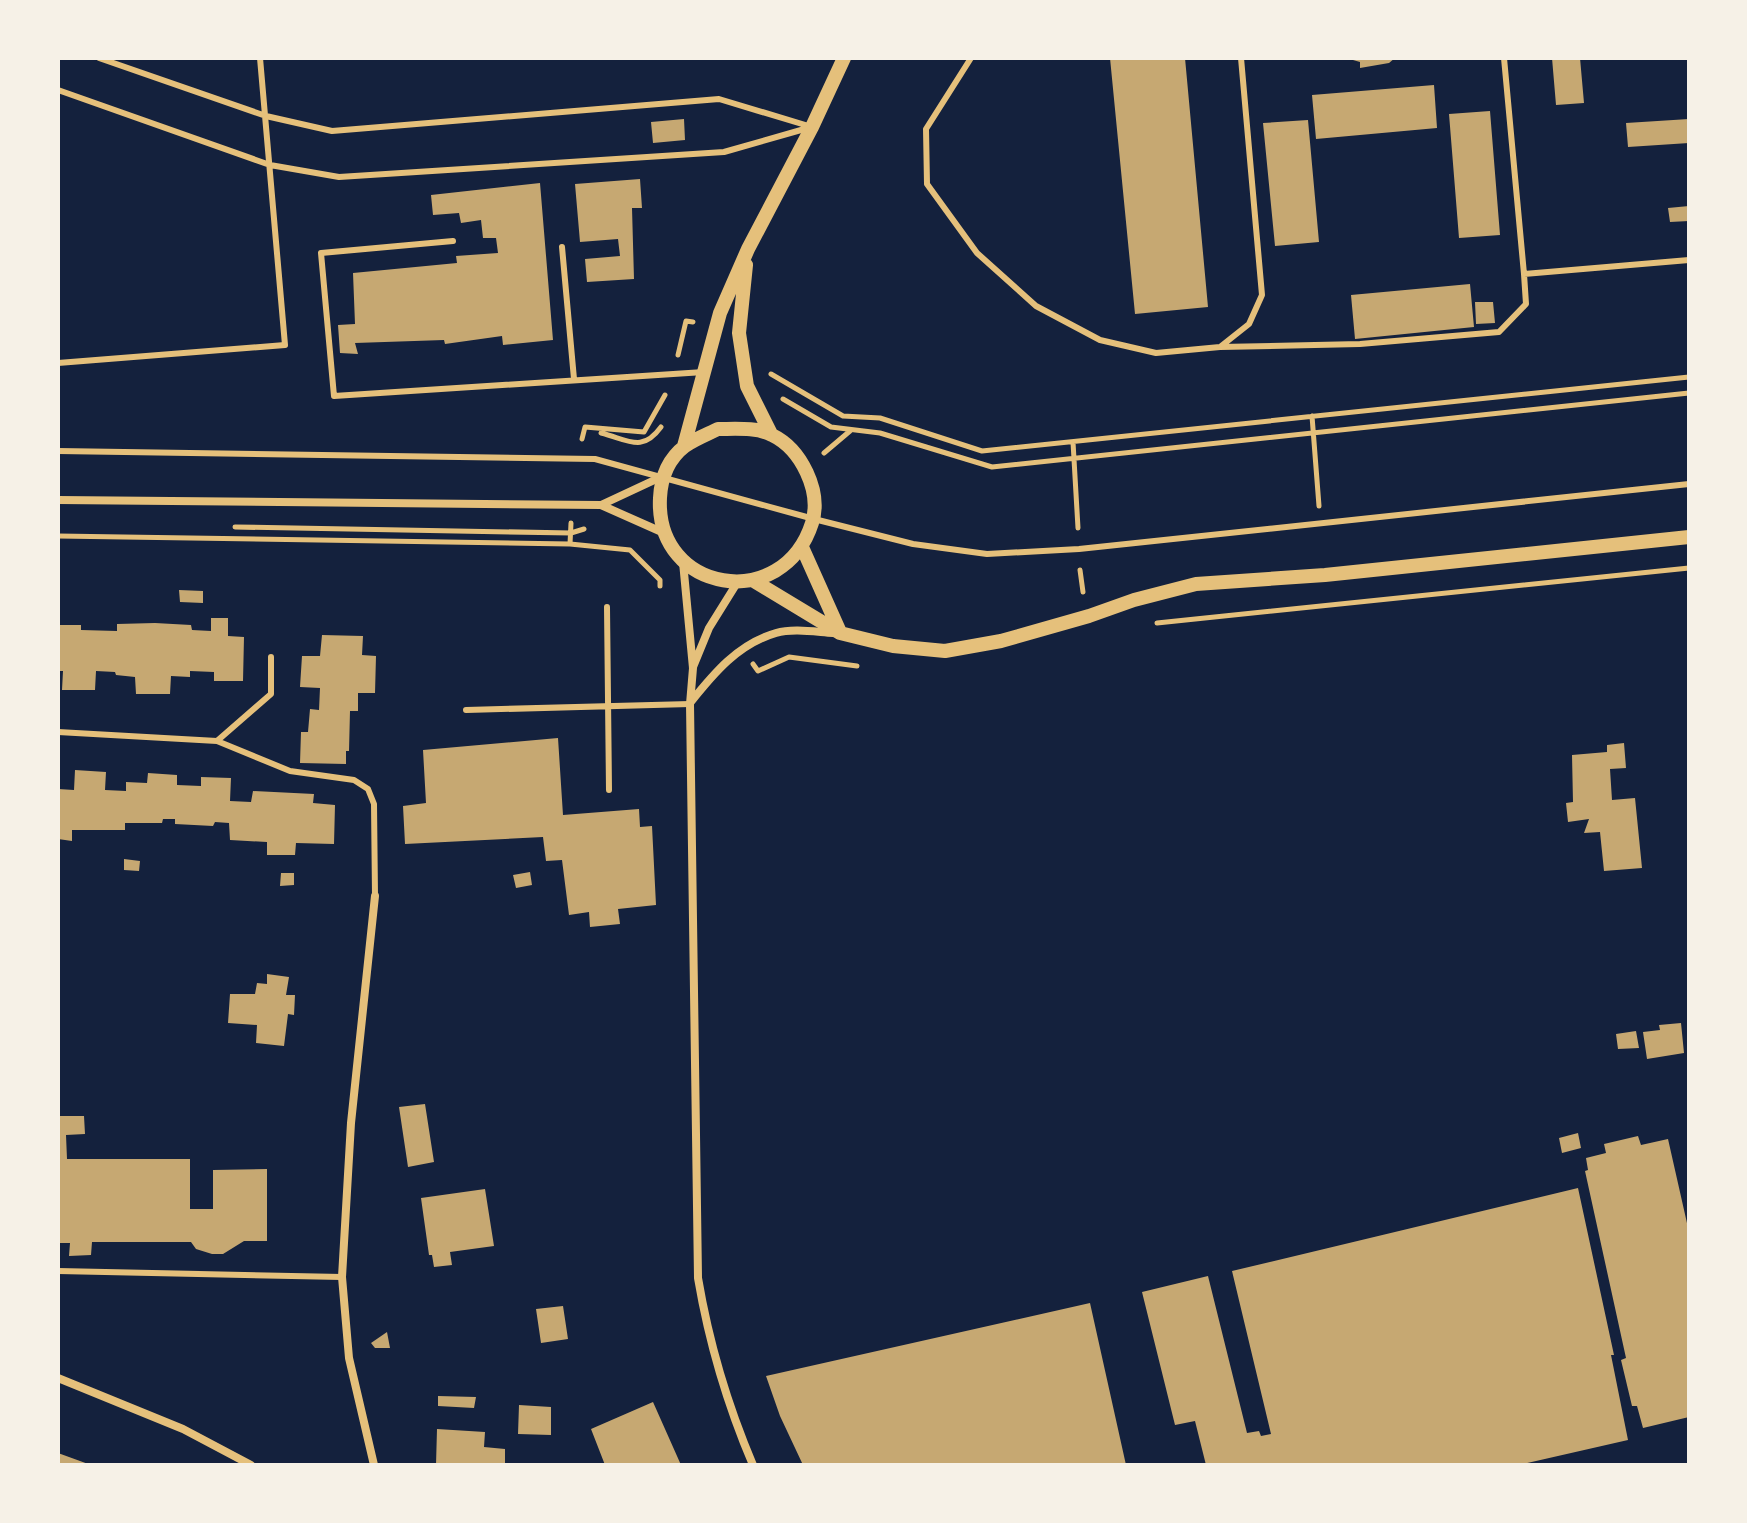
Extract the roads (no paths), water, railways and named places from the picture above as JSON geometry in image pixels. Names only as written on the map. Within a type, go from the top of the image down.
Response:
[{"type":"street","points":[[601,505],[661,477],[684,446],[714,327],[748,249],[844,58]]},
{"type":"street","points":[[748,249],[739,333],[747,386],[771,434]]},
{"type":"street","points":[[661,477],[660,506],[664,533],[683,562],[708,578],[737,583],[754,581],[781,569],[802,547],[814,519],[813,493],[806,468],[791,448],[771,434],[744,429],[718,429],[684,446]]},
{"type":"street","points":[[58,500],[601,505],[664,533]]},
{"type":"street","points":[[690,704],[710,677],[740,648],[779,632],[840,633],[893,646],[945,651],[1001,641],[1196,584],[1325,575],[1689,537]]},
{"type":"street","points":[[802,547],[840,633]]},
{"type":"street","points":[[683,562],[693,668],[690,704],[698,1278],[705,1321],[731,1413],[753,1465]]},
{"type":"street","points":[[754,581],[840,633]]},
{"type":"street","points":[[693,668],[709,628],[737,583]]},
{"type":"street","points":[[374,1465],[349,1358],[342,1277],[351,1123],[375,896]]},
{"type":"street","points":[[58,1378],[183,1429],[251,1465]]},
{"type":"lane","points":[[99,58],[266,116],[332,131],[719,99],[812,127]]},
{"type":"lane","points":[[58,363],[285,345],[260,58]]},
{"type":"lane","points":[[971,58],[926,129],[927,184],[977,253],[1036,306],[1100,340],[1156,353],[1220,347],[1360,344],[1499,332],[1526,304],[1504,58]]},
{"type":"lane","points":[[1220,347],[1249,324],[1262,295],[1241,58]]},
{"type":"lane","points":[[58,90],[270,165],[339,177],[724,152],[812,127]]},
{"type":"lane","points":[[453,241],[321,253],[334,396],[704,372]]},
{"type":"lane","points":[[562,247],[574,379]]},
{"type":"lane","points":[[1524,274],[1689,260]]},
{"type":"lane","points":[[58,451],[595,459],[913,544],[987,554],[1079,549],[1689,484]]},
{"type":"lane","points":[[607,607],[609,790]]},
{"type":"lane","points":[[217,741],[271,694],[271,657]]},
{"type":"lane","points":[[466,710],[690,704]]},
{"type":"lane","points":[[58,732],[217,741],[290,771],[354,780],[368,789],[374,804],[375,896]]},
{"type":"lane","points":[[58,1271],[342,1277]]}]
